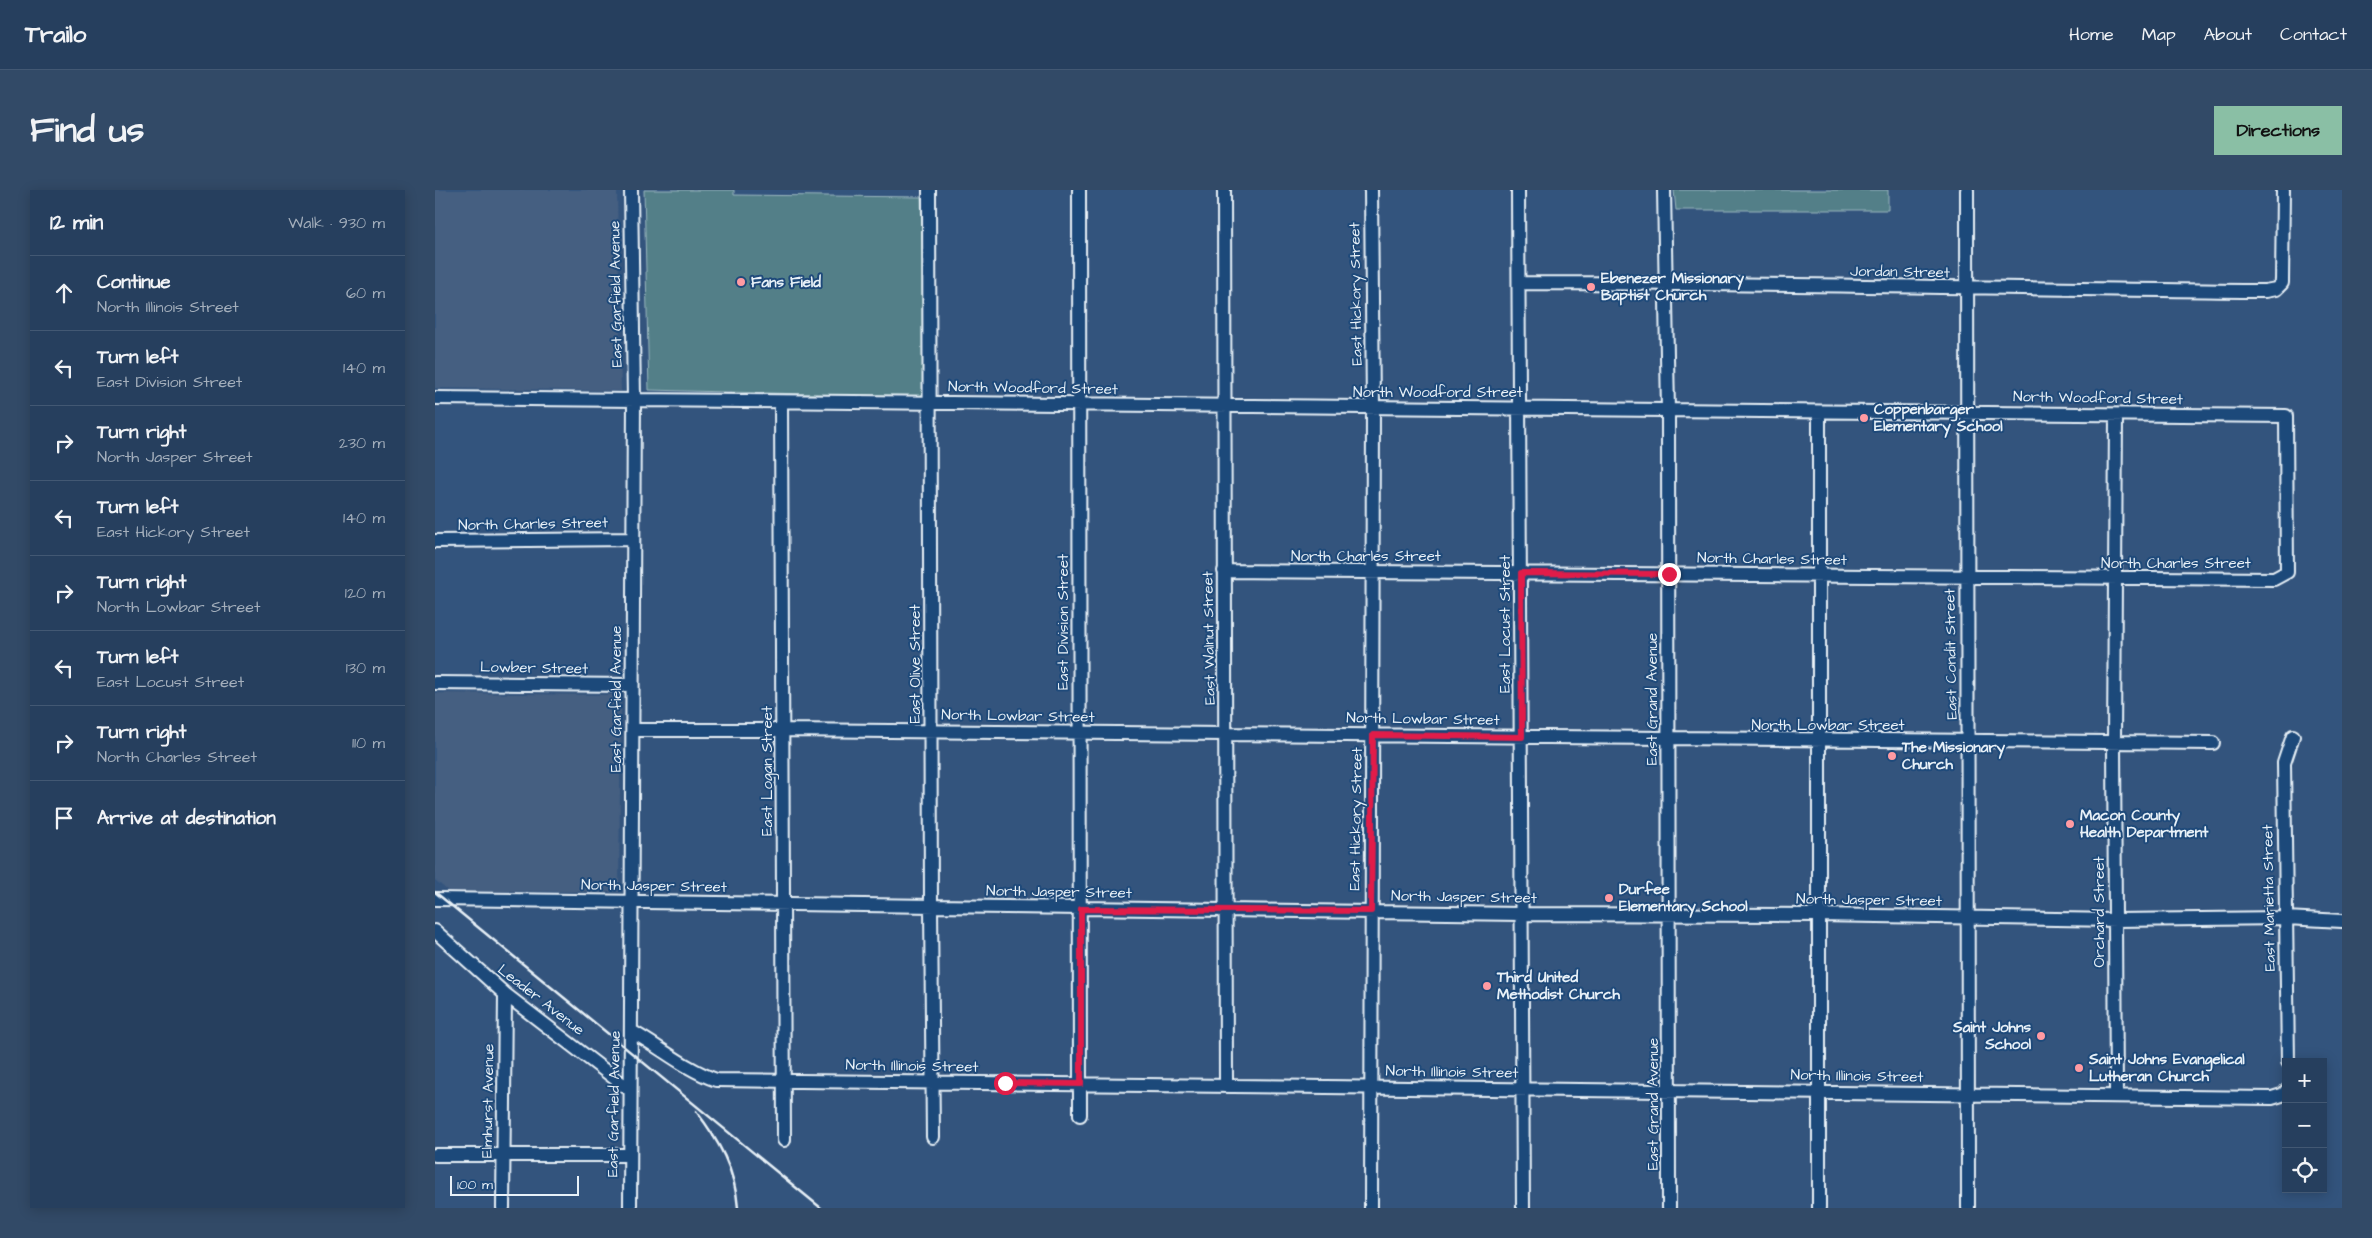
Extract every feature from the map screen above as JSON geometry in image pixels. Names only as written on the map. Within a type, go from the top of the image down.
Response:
[{"type":"street","name":"East Garfield Avenue","points":[[630,1208],[634,399],[631,190]]},
{"type":"street","name":"East Olive Street","points":[[929,190],[933,1137]]},
{"type":"street","name":"East Division Street","points":[[1079,190],[1080,1115]]},
{"type":"street","name":"East Walnut Street","points":[[1224,190],[1226,406],[1226,1086]]},
{"type":"street","name":"East Hickory Street","points":[[1371,190],[1373,407],[1371,571],[1373,735],[1371,1208]]},
{"type":"street","name":"East Locust Street","points":[[1518,190],[1523,1208]]},
{"type":"street","name":"East Grand Avenue","points":[[1664,190],[1669,574],[1669,1208]]},
{"type":"street","name":"East Condit Street","points":[[1967,190],[1968,1208]]},
{"type":"street","name":"Jordan Street","points":[[1519,283],[1666,283],[1967,289],[2265,291],[2280,286],[2283,271],[2283,190]]},
{"type":"street","name":"North Woodford Street","points":[[435,398],[2286,416],[2287,572]]},
{"type":"street","name":"East Logan Street","points":[[781,402],[784,1140]]},
{"type":"street","points":[[1819,412],[1819,1208]]},
{"type":"street","name":"Orchard Street","points":[[2116,415],[2114,744],[2116,1095]]},
{"type":"street","name":"North Charles Street","points":[[435,541],[632,539]]},
{"type":"street","name":"North Charles Street","points":[[1225,571],[2116,579],[2274,579],[2287,572]]},
{"type":"street","name":"Lowber Street","points":[[435,683],[633,685]]},
{"type":"street","name":"North Lowbar Street","points":[[633,730],[1373,735],[2114,744],[2213,743]]},
{"type":"street","name":"East Marietta Street","points":[[2288,1058],[2284,763],[2293,736]]},
{"type":"street","name":"North Jasper Street","points":[[435,899],[1081,909],[2116,920],[2286,918],[2342,921]]},
{"type":"street","name":"Leader Avenue","points":[[435,931],[505,994],[630,1090]]},
{"type":"street","name":"Elmhurst Avenue","points":[[503,1208],[505,994]]},
{"type":"street","name":"North Illinois Street","points":[[631,1031],[655,1044],[696,1073],[716,1080],[2272,1098],[2282,1094]]},
{"type":"street","points":[[435,1155],[629,1155]]},
{"type":"shaded area","points":[[435,190],[617,190],[621,391],[435,388]]},
{"type":"shaded area","points":[[435,693],[621,695],[619,892],[448,891],[435,880]]},
{"type":"green space","points":[[644,190],[734,190],[734,195],[921,197],[926,397],[649,390]]},
{"type":"green space","points":[[1674,190],[1888,190],[1888,210],[1676,210]]},
{"type":"railway","points":[[435,892],[821,1208]]},
{"type":"railway","points":[[696,1111],[712,1133],[725,1156],[733,1181],[738,1208]]},
{"type":"place","name":"Fans Field","points":[[741,282]]},
{"type":"place","name":"Ebenezer Missionary Baptist Church","points":[[1591,287]]},
{"type":"place","name":"Coppenbarger Elementary School","points":[[1864,418]]},
{"type":"place","name":"The Missionary Church","points":[[1892,756]]},
{"type":"place","name":"Macon County Health Department","points":[[2070,824]]},
{"type":"place","name":"Durfee Elementary School","points":[[1609,898]]},
{"type":"place","name":"Third United Methodist Church","points":[[1487,986]]},
{"type":"place","name":"Saint Johns School","points":[[2041,1036]]},
{"type":"place","name":"Saint Johns Evangelical Lutheran Church","points":[[2079,1068]]},
{"type":"route","points":[[1005,1083],[1081,1084],[1081,909],[1371,911],[1373,735],[1522,737],[1521,573],[1669,574]]}]
